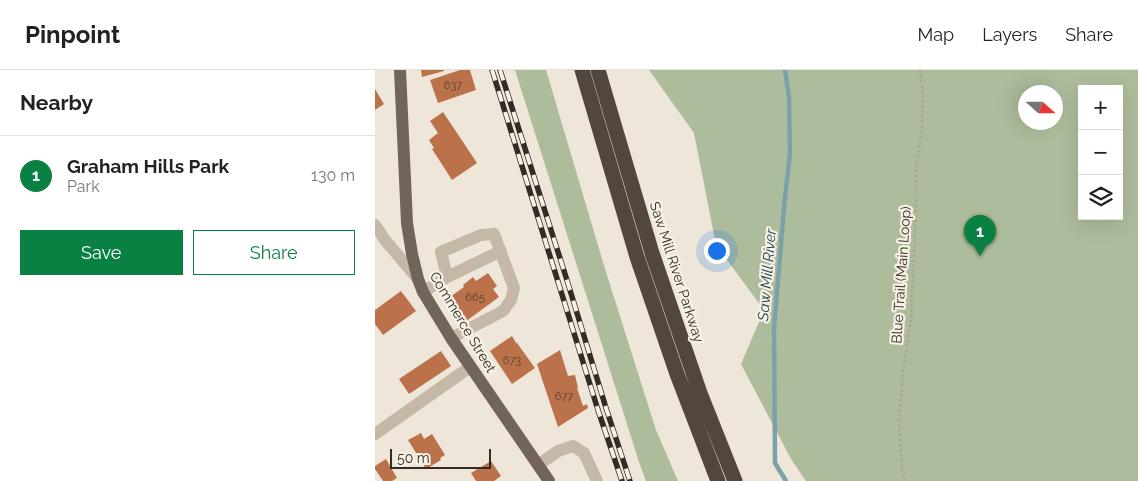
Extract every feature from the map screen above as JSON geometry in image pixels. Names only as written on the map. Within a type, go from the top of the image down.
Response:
[{"type":"highway","points":[[582,70],[615,186],[648,289],[683,390],[718,481]]},
{"type":"highway","name":"Saw Mill River Parkway","points":[[598,70],[630,182],[655,260],[698,385],[735,481]]},
{"type":"main road","name":"Commerce Street","points":[[400,70],[407,222],[418,279],[423,292],[451,338],[549,481]]},
{"type":"street","points":[[375,225],[380,243],[418,279]]},
{"type":"street","points":[[447,277],[441,252],[481,235],[494,234],[514,288],[511,300],[503,311],[451,338]]},
{"type":"street","points":[[423,292],[447,277],[501,251]]},
{"type":"street","points":[[375,434],[471,367]]},
{"type":"street","points":[[538,465],[558,451],[573,446],[584,453],[597,481]]},
{"type":"path","name":"Blue Trail (Main Loop)","points":[[905,481],[902,469],[899,420],[903,373],[911,318],[916,167],[923,130],[923,94],[920,70]]},
{"type":"green space","points":[[515,70],[546,70],[605,269],[656,430],[678,481],[646,481]]},
{"type":"green space","points":[[649,70],[1138,70],[1138,481],[806,481],[791,459],[741,364],[764,310],[716,245],[694,133]]},
{"type":"building","points":[[421,70],[444,70],[444,71],[422,77]]},
{"type":"building","points":[[460,70],[470,70],[476,90],[438,103],[430,80]]},
{"type":"building","points":[[375,89],[384,104],[375,110]]},
{"type":"building","points":[[443,112],[477,163],[452,180],[432,149],[434,148],[429,140],[438,133],[430,121]]},
{"type":"building","points":[[488,273],[497,286],[493,289],[499,297],[465,322],[458,312],[456,313],[451,307],[455,304],[450,297],[464,287],[463,285],[473,277],[476,281]]},
{"type":"building","points":[[401,291],[416,311],[383,335],[375,324],[375,310]]},
{"type":"building","points":[[512,336],[535,368],[512,384],[490,351]]},
{"type":"building","points":[[560,350],[568,376],[575,375],[583,406],[587,404],[588,408],[558,427],[537,364]]},
{"type":"building","points":[[441,351],[451,366],[409,394],[399,379]]},
{"type":"building","points":[[421,433],[424,439],[432,434],[445,455],[440,458],[441,460],[426,469],[408,440]]},
{"type":"building","points":[[386,459],[397,478],[392,481],[383,481],[375,469],[375,466]]},
{"type":"building","points":[[491,461],[501,476],[494,481],[476,481],[471,473]]},
{"type":"waterway","name":"Saw Mill River","points":[[785,70],[789,97],[790,153],[774,328],[775,463],[786,481]]},
{"type":"railway","points":[[492,70],[622,481]]},
{"type":"railway","points":[[500,70],[630,481]]},
{"type":"place","name":"Graham Hills Park","points":[[980,256]]}]
